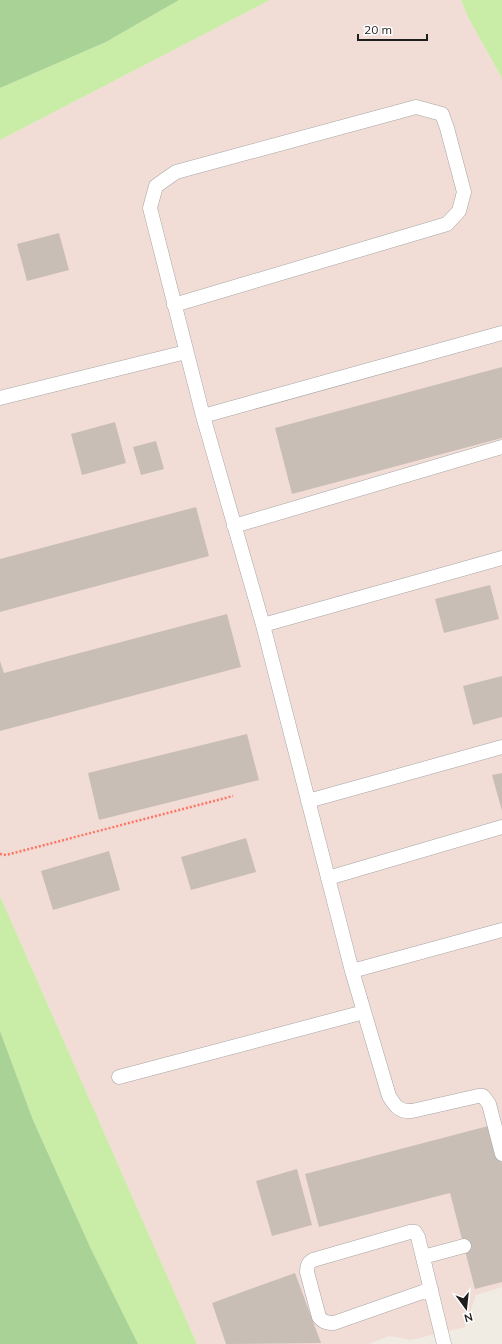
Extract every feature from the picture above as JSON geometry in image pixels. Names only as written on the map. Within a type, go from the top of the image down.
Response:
[{"type":"lane","points":[[174,305],[447,224],[459,211],[464,192],[442,114],[416,107],[176,172],[156,186],[150,208],[174,305],[203,416],[263,625],[352,971],[389,1096],[395,1106],[404,1112],[483,1096],[489,1104],[502,1154]]},
{"type":"lane","points":[[203,416],[502,333]]},
{"type":"lane","points":[[0,398],[186,352]]},
{"type":"lane","points":[[234,526],[502,447]]},
{"type":"lane","points":[[263,625],[502,558]]},
{"type":"lane","points":[[308,801],[502,747]]},
{"type":"lane","points":[[328,878],[502,827]]},
{"type":"lane","points":[[352,971],[502,930]]},
{"type":"lane","points":[[119,1077],[364,1012]]},
{"type":"lane","points":[[432,1289],[334,1323],[328,1323],[322,1321],[319,1317],[307,1272],[307,1266],[309,1262],[313,1260],[410,1232],[415,1232],[418,1237],[432,1289],[444,1344]]},
{"type":"lane","points":[[423,1257],[464,1246]]},
{"type":"path","points":[[0,854],[6,855],[233,796]]},
{"type":"shaded area","points":[[270,0],[461,0],[469,19],[502,78],[502,1287],[476,1295],[465,1327],[411,1340],[389,1336],[369,1344],[197,1344],[0,896],[0,140]]},
{"type":"green space","points":[[0,0],[179,0],[106,42],[0,88]]},
{"type":"green space","points":[[179,0],[270,0],[0,140],[0,88],[106,42]]},
{"type":"green space","points":[[461,0],[502,0],[502,78],[469,19]]},
{"type":"green space","points":[[0,896],[197,1344],[138,1344],[91,1249],[33,1120],[0,1031]]},
{"type":"green space","points":[[0,1031],[33,1120],[91,1249],[138,1344],[0,1344]]},
{"type":"building","points":[[59,233],[69,270],[27,281],[17,244]]},
{"type":"building","points":[[502,367],[502,438],[292,494],[275,428]]},
{"type":"building","points":[[115,422],[126,463],[82,475],[71,434]]},
{"type":"building","points":[[156,441],[164,469],[141,475],[133,447]]},
{"type":"building","points":[[196,507],[209,556],[0,612],[0,559]]},
{"type":"building","points":[[490,585],[499,619],[444,633],[435,599]]},
{"type":"building","points":[[227,614],[241,667],[0,731],[0,661],[4,673]]},
{"type":"building","points":[[502,676],[502,717],[473,725],[463,686]]},
{"type":"building","points":[[247,734],[259,780],[99,820],[88,773]]},
{"type":"building","points":[[502,773],[502,811],[492,775]]},
{"type":"building","points":[[246,838],[256,872],[191,890],[181,857]]},
{"type":"building","points":[[109,851],[120,890],[53,910],[41,871]]},
{"type":"building","points":[[492,1125],[502,1164],[502,1282],[475,1289],[450,1193],[319,1227],[305,1174]]},
{"type":"building","points":[[297,1169],[312,1225],[272,1236],[256,1181]]},
{"type":"building","points":[[295,1273],[321,1343],[226,1344],[212,1303]]}]
